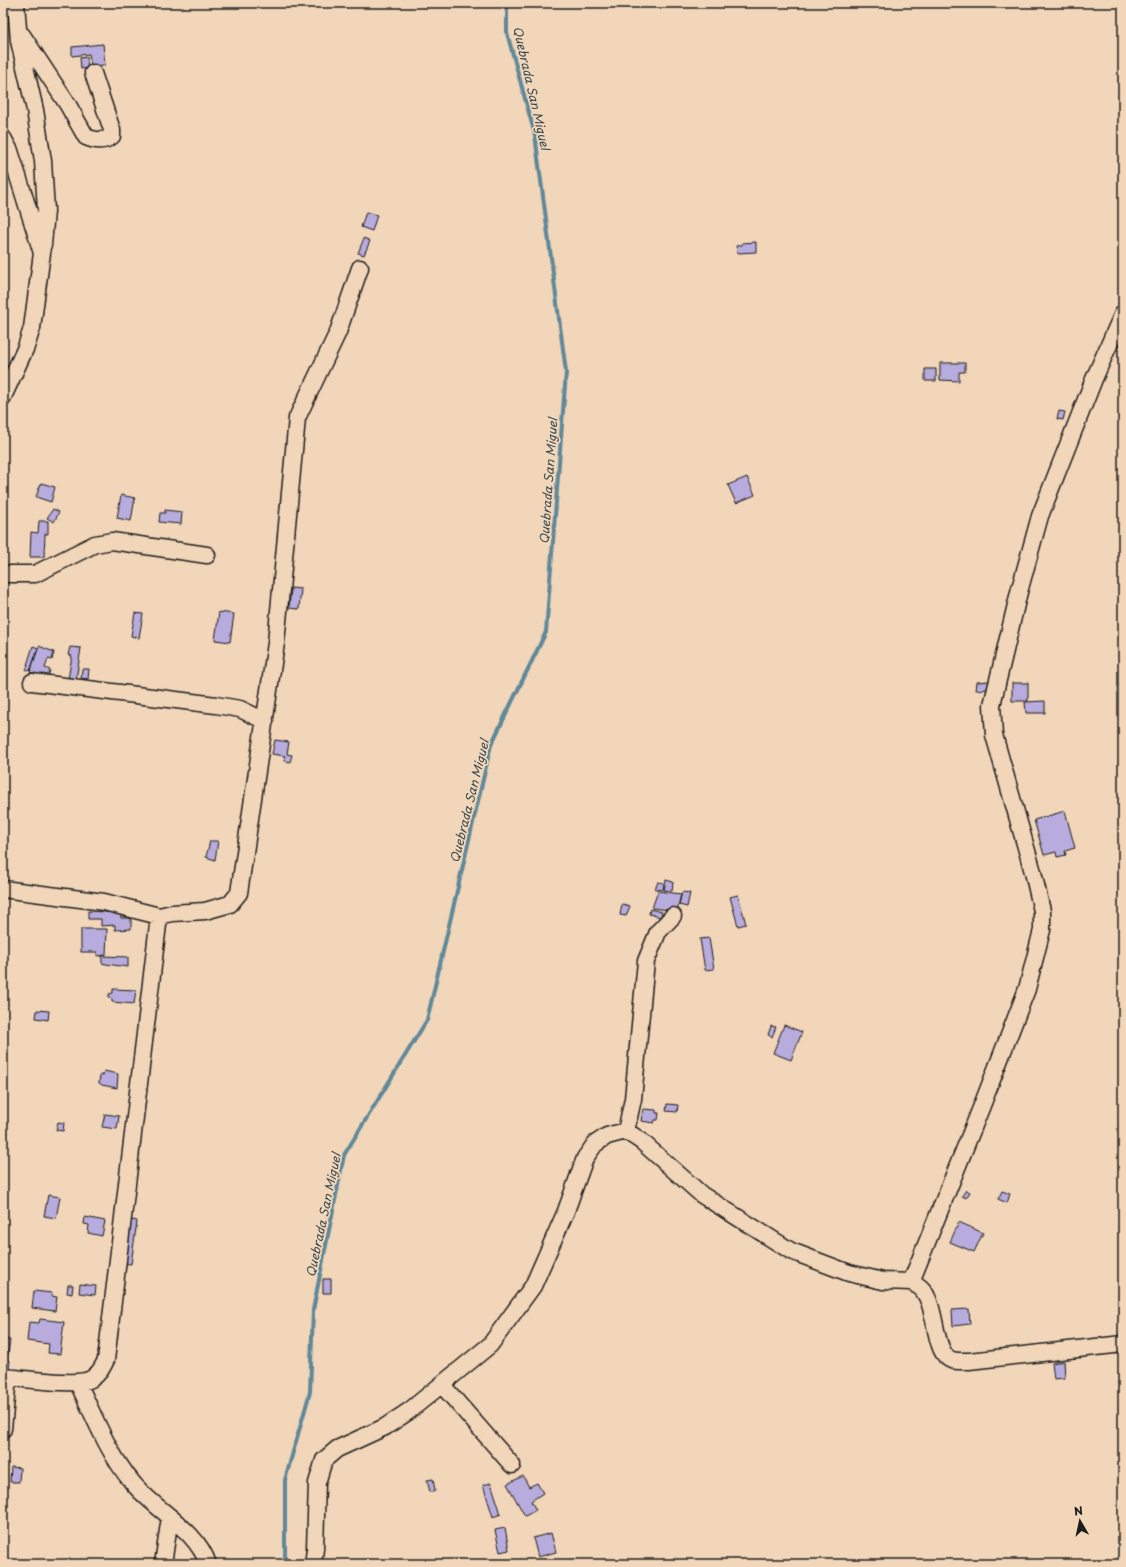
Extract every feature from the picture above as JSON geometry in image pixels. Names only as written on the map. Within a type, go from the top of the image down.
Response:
[{"type":"street","points":[[3,397],[26,347],[32,328],[46,211],[43,161],[18,29],[16,3]]},
{"type":"street","points":[[18,29],[68,105],[86,138],[93,140],[107,139],[112,136],[112,130],[94,73]]},
{"type":"street","points":[[3,138],[10,151],[42,253]]},
{"type":"street","points":[[3,889],[104,902],[159,916],[172,913],[205,911],[230,904],[239,893],[276,643],[297,418],[338,332],[360,268]]},
{"type":"street","points":[[911,1282],[1024,996],[1042,930],[1042,911],[994,735],[992,705],[1019,592],[1040,516],[1094,379],[1123,313]]},
{"type":"street","points":[[3,574],[36,574],[95,544],[112,541],[207,555]]},
{"type":"street","points":[[32,682],[216,704],[240,709],[265,721]]},
{"type":"street","points":[[3,1429],[5,1377],[78,1383],[90,1380],[101,1370],[106,1360],[159,916]]},
{"type":"street","points":[[626,1131],[633,1099],[646,961],[658,932],[673,916]]},
{"type":"street","points":[[313,1564],[315,1549],[316,1483],[324,1460],[336,1449],[385,1427],[442,1385],[490,1345],[533,1286],[566,1211],[585,1158],[595,1144],[607,1136],[626,1131],[641,1140],[702,1195],[791,1251],[850,1273],[883,1281],[911,1282],[922,1289],[929,1300],[942,1350],[947,1358],[954,1361],[969,1361],[1123,1344]]},
{"type":"street","points":[[78,1383],[104,1439],[132,1483],[196,1542],[208,1564]]},
{"type":"street","points":[[442,1385],[512,1465]]},
{"type":"street","points":[[163,1564],[170,1517]]},
{"type":"building","points":[[103,44],[105,65],[91,66],[89,54],[72,56],[72,47]]},
{"type":"building","points":[[87,57],[88,68],[81,69],[80,58]]},
{"type":"building","points":[[366,212],[377,215],[372,231],[361,227]]},
{"type":"building","points":[[364,238],[370,241],[364,255],[358,253]]},
{"type":"building","points":[[756,242],[756,252],[737,253],[736,246],[742,245],[742,243]]},
{"type":"building","points":[[940,363],[965,363],[965,372],[959,372],[959,381],[940,380]]},
{"type":"building","points":[[925,369],[936,369],[936,381],[925,381]]},
{"type":"building","points":[[1059,411],[1065,412],[1063,420],[1057,419]]},
{"type":"building","points":[[747,477],[755,495],[736,503],[728,485]]},
{"type":"building","points":[[41,483],[55,487],[51,502],[36,497]]},
{"type":"building","points":[[121,495],[135,498],[131,521],[117,518]]},
{"type":"building","points":[[53,509],[59,512],[54,522],[47,518]]},
{"type":"building","points":[[165,510],[182,512],[181,524],[159,522],[160,513],[165,513]]},
{"type":"building","points":[[39,521],[48,521],[48,534],[45,534],[44,557],[30,557],[31,532],[38,533]]},
{"type":"building","points":[[291,588],[301,589],[299,609],[289,608]]},
{"type":"building","points":[[219,612],[234,614],[230,642],[215,640]]},
{"type":"building","points":[[135,613],[143,614],[139,638],[131,636]]},
{"type":"building","points":[[33,646],[38,648],[30,671],[26,670]]},
{"type":"building","points":[[39,646],[54,652],[52,660],[48,659],[45,668],[50,670],[48,678],[30,672]]},
{"type":"building","points":[[70,647],[81,648],[76,680],[68,679],[72,656],[68,655]]},
{"type":"building","points":[[82,669],[89,669],[88,679],[81,678]]},
{"type":"building","points":[[989,681],[988,689],[976,690],[977,682]]},
{"type":"building","points":[[1012,683],[1028,683],[1028,701],[1012,701]]},
{"type":"building","points":[[1045,701],[1045,713],[1026,713],[1025,702]]},
{"type":"building","points":[[275,740],[289,742],[287,754],[292,755],[290,762],[284,761],[285,756],[272,754]]},
{"type":"building","points":[[1065,811],[1075,848],[1065,851],[1066,855],[1057,857],[1056,852],[1044,855],[1034,820]]},
{"type":"building","points":[[210,841],[218,841],[215,860],[206,857]]},
{"type":"building","points":[[666,880],[673,882],[672,891],[664,890]]},
{"type":"building","points":[[658,882],[664,883],[663,890],[655,889]]},
{"type":"building","points":[[658,891],[681,894],[677,911],[652,908]]},
{"type":"building","points":[[682,892],[690,893],[687,907],[679,905]]},
{"type":"building","points":[[738,895],[746,924],[738,926],[730,897]]},
{"type":"building","points":[[622,904],[630,906],[626,916],[620,915]]},
{"type":"building","points":[[650,909],[662,912],[661,917],[649,914]]},
{"type":"building","points":[[88,911],[121,913],[121,918],[131,918],[131,929],[115,930],[115,925],[101,926],[101,919],[88,919]]},
{"type":"building","points":[[81,929],[107,929],[106,955],[97,956],[97,952],[81,952]]},
{"type":"building","points":[[709,938],[714,969],[705,970],[700,939]]},
{"type":"building","points":[[102,956],[128,957],[128,967],[102,963]]},
{"type":"building","points":[[113,989],[136,990],[134,1004],[112,1002],[112,999],[109,998],[109,994],[113,993]]},
{"type":"building","points":[[37,1010],[49,1011],[48,1020],[36,1018]]},
{"type":"building","points":[[784,1025],[802,1032],[791,1060],[773,1053]]},
{"type":"building","points":[[771,1026],[776,1027],[772,1037],[768,1035]]},
{"type":"building","points":[[104,1071],[118,1074],[117,1088],[99,1083],[100,1075],[103,1075]]},
{"type":"building","points":[[667,1104],[678,1105],[677,1112],[666,1111]]},
{"type":"building","points":[[643,1109],[656,1110],[656,1113],[659,1113],[658,1120],[655,1120],[654,1123],[641,1121]]},
{"type":"building","points":[[105,1114],[119,1116],[117,1129],[102,1127]]},
{"type":"building","points":[[58,1122],[64,1123],[63,1131],[56,1130]]},
{"type":"building","points":[[966,1190],[970,1192],[966,1198],[962,1196]]},
{"type":"building","points":[[1002,1191],[1010,1194],[1007,1203],[998,1199]]},
{"type":"building","points":[[48,1195],[60,1197],[56,1218],[44,1216]]},
{"type":"building","points":[[85,1217],[105,1221],[102,1236],[88,1233],[89,1225],[84,1224]]},
{"type":"building","points":[[126,1219],[137,1221],[131,1264],[120,1263]]},
{"type":"building","points":[[959,1222],[983,1233],[974,1252],[950,1242]]},
{"type":"building","points":[[323,1279],[331,1279],[331,1293],[323,1293]]},
{"type":"building","points":[[80,1284],[96,1286],[95,1295],[79,1293]]},
{"type":"building","points":[[68,1285],[73,1285],[72,1294],[67,1293]]},
{"type":"building","points":[[34,1291],[52,1293],[52,1296],[57,1297],[55,1311],[32,1308]]},
{"type":"building","points":[[969,1309],[970,1324],[953,1326],[952,1310]]},
{"type":"building","points":[[40,1319],[64,1322],[60,1354],[48,1353],[49,1344],[27,1341],[29,1322],[39,1323]]},
{"type":"building","points":[[3,1339],[10,1340],[7,1360],[10,1361],[9,1369],[3,1369]]},
{"type":"building","points":[[1064,1361],[1065,1378],[1054,1379],[1052,1363]]},
{"type":"building","points":[[11,1467],[20,1468],[19,1482],[10,1482]]},
{"type":"building","points":[[523,1476],[529,1487],[537,1483],[543,1493],[531,1501],[536,1510],[525,1516],[507,1484]]},
{"type":"building","points":[[433,1479],[435,1491],[430,1492],[427,1480]]},
{"type":"building","points":[[491,1483],[501,1514],[493,1517],[483,1485]]},
{"type":"building","points":[[505,1528],[509,1550],[500,1552],[495,1530]]},
{"type":"building","points":[[551,1533],[556,1552],[538,1557],[533,1538]]},
{"type":"waterway","name":"Quebrada San Miguel","points":[[285,1564],[285,1480],[310,1392],[313,1310],[344,1155],[427,1020],[491,745],[546,632],[566,372],[535,135],[507,33],[507,3]]}]
